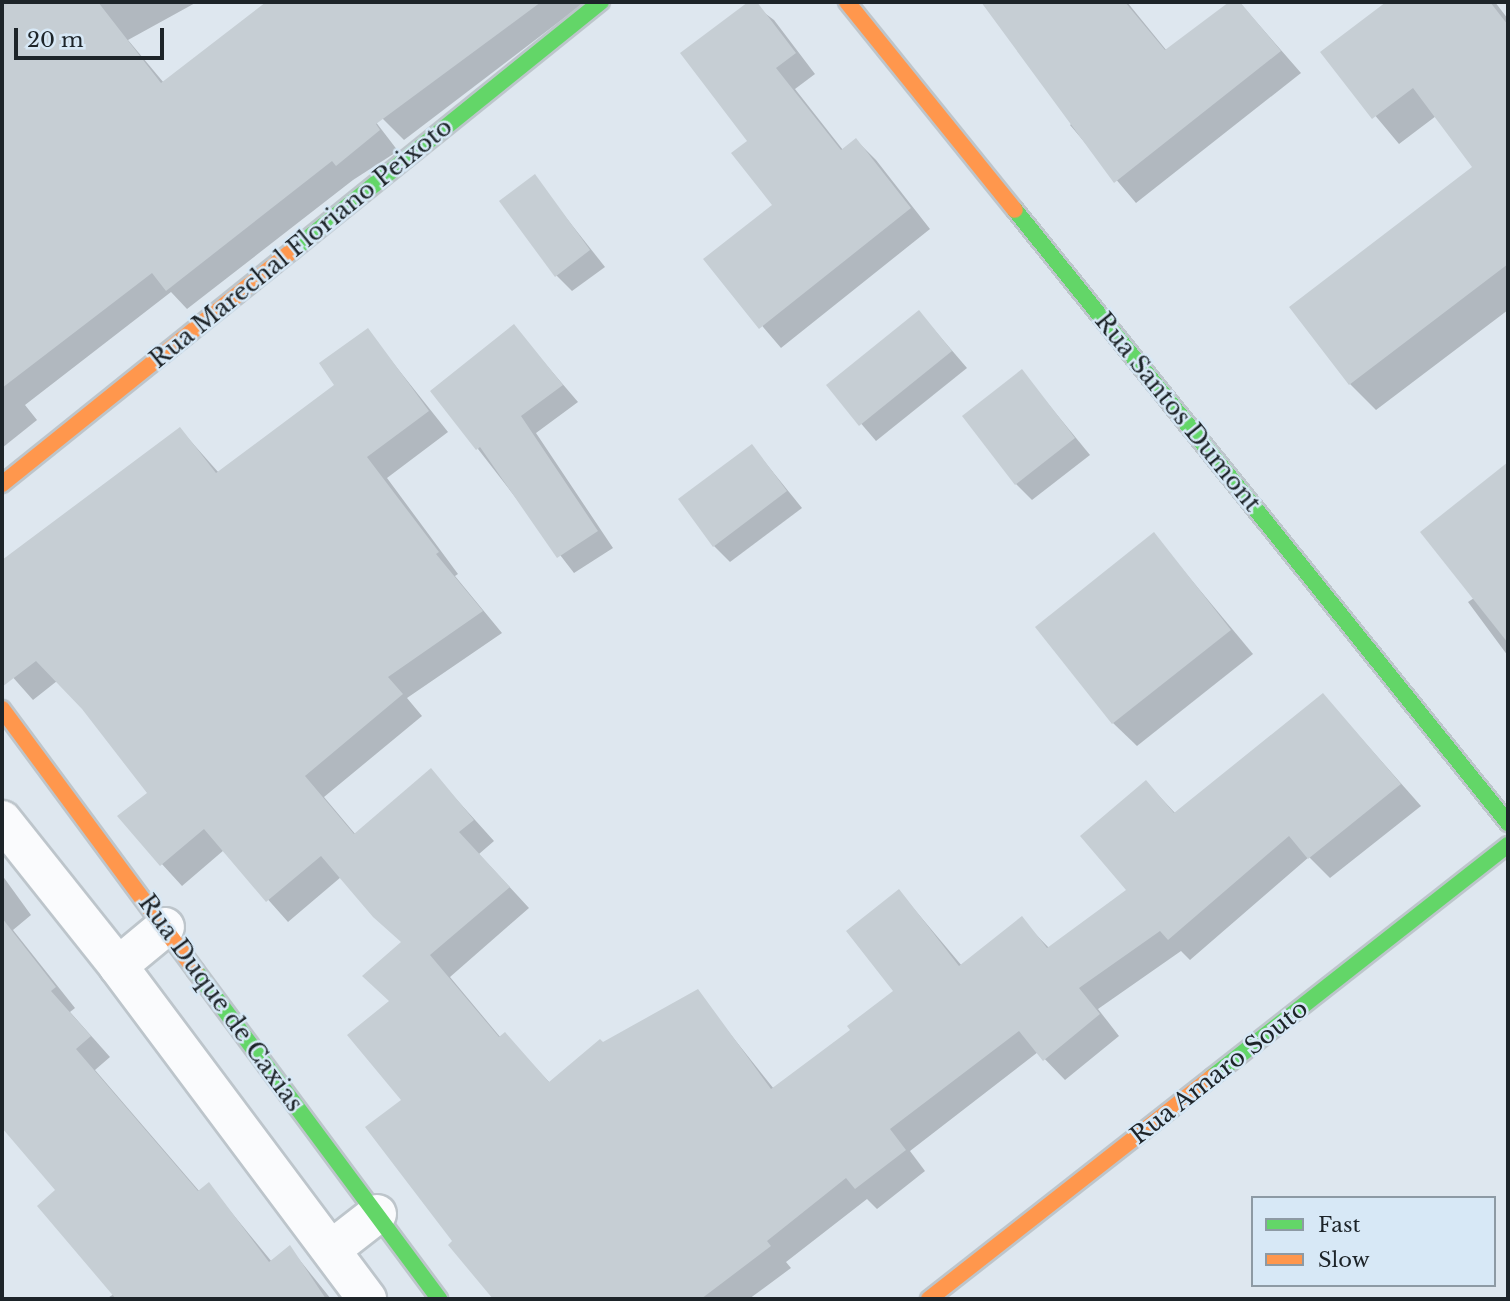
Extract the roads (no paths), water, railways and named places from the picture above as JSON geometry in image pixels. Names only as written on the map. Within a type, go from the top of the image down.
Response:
[{"type":"street","name":"Rua Marechal Floriano Peixoto","points":[[2,484],[601,2]]},
{"type":"street","name":"Rua Santos Dumont","points":[[847,2],[1508,823]]},
{"type":"street","name":"Rua Duque de Caxias","points":[[2,709],[439,1299]]},
{"type":"street","points":[[2,820],[118,966],[367,1299]]},
{"type":"street","name":"Rua Amaro Souto","points":[[929,1299],[1508,845]]},
{"type":"street","points":[[118,966],[165,928]]},
{"type":"street","points":[[332,1249],[377,1214]]}]
